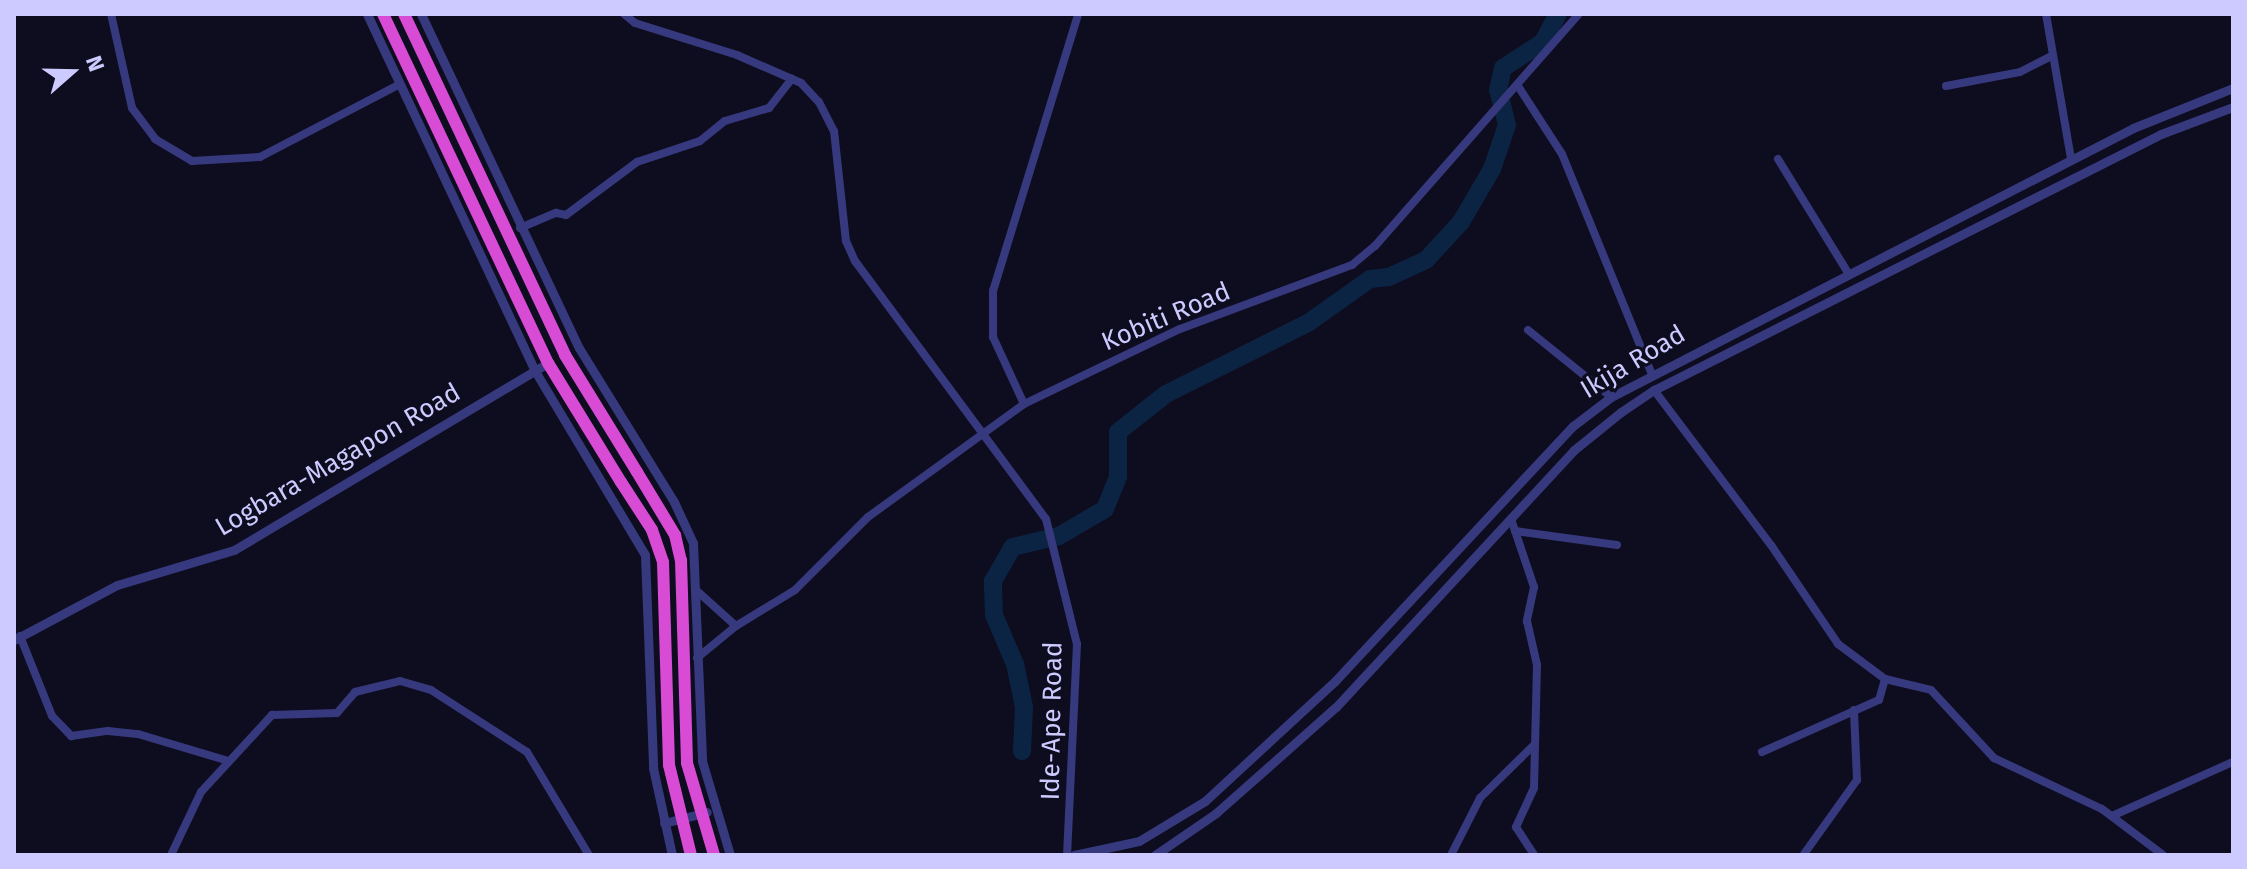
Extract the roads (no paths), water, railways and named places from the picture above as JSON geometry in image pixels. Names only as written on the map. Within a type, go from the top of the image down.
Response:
[{"type":"highway","points":[[383,14],[548,363],[652,530],[663,562],[667,751],[691,855]]},
{"type":"highway","points":[[404,14],[565,355],[675,535],[681,560],[687,763],[714,855]]},
{"type":"highway","points":[[565,355],[579,348]]},
{"type":"street","points":[[111,14],[132,108],[155,139],[192,161],[260,157],[400,84]]},
{"type":"street","points":[[367,14],[535,371],[645,555],[648,707],[664,823],[672,855]]},
{"type":"street","points":[[421,14],[579,348],[684,520],[693,543],[702,761],[714,810],[730,855]]},
{"type":"street","name":"Ide-Ape Road","points":[[624,14],[635,23],[737,55],[792,79],[819,102],[834,131],[846,241],[855,261],[1047,522],[1077,644],[1067,855]]},
{"type":"street","points":[[1024,404],[993,337],[993,291],[1078,14]]},
{"type":"street","name":"Kobiti Road","points":[[697,658],[736,626],[770,610],[868,517],[1024,404],[1180,329],[1352,265],[1507,99],[1579,14]]},
{"type":"street","points":[[2046,14],[2071,158]]},
{"type":"street","points":[[1946,86],[2020,72],[2051,56]]},
{"type":"street","points":[[520,228],[556,213],[566,215],[637,162],[700,141],[725,121],[769,108],[792,79]]},
{"type":"street","points":[[1518,86],[1562,154],[1651,372]]},
{"type":"street","name":"Ikija Road","points":[[1074,855],[1139,841],[1164,830],[1205,801],[1335,681],[1573,426],[1611,397],[1651,372],[2071,158],[2233,88]]},
{"type":"street","name":"Ikija Road","points":[[1155,855],[1216,813],[1336,707],[1574,450],[1654,390],[2161,134],[2233,107]]},
{"type":"street","points":[[1778,159],[1848,273]]},
{"type":"street","points":[[1528,330],[1611,397]]},
{"type":"street","name":"Logbara-Magapon Road","points":[[17,638],[117,585],[234,550],[548,363]]},
{"type":"street","points":[[1654,390],[1771,545],[1838,644],[1885,679],[1931,690],[1994,758],[2112,816],[2163,855]]},
{"type":"street","points":[[1511,519],[1534,587],[1527,621],[1537,665],[1534,788],[1516,827],[1534,855]]},
{"type":"street","points":[[1515,531],[1617,545]]},
{"type":"street","points":[[697,591],[736,626]]},
{"type":"street","points":[[17,638],[61,729],[71,736],[108,731],[156,737],[225,760]]},
{"type":"street","points":[[1762,752],[1879,700],[1885,679]]},
{"type":"street","points":[[171,855],[180,827],[225,760],[279,711],[315,718],[337,713],[355,692],[400,681],[415,682],[527,752],[589,855]]},
{"type":"street","points":[[1804,854],[1857,780],[1854,710]]},
{"type":"street","points":[[156,737],[164,745]]},
{"type":"street","points":[[1451,855],[1480,798],[1535,744]]},
{"type":"street","points":[[2112,816],[2233,762]]},
{"type":"street","points":[[664,823],[714,810]]},
{"type":"waterway","points":[[1022,751],[1024,707],[1015,664],[994,615],[993,581],[1013,547],[1059,536],[1105,509],[1118,476],[1118,432],[1166,394],[1308,323],[1370,279],[1389,277],[1426,260],[1461,222],[1492,169],[1507,125],[1498,90],[1503,68],[1543,42],[1558,14]]}]
